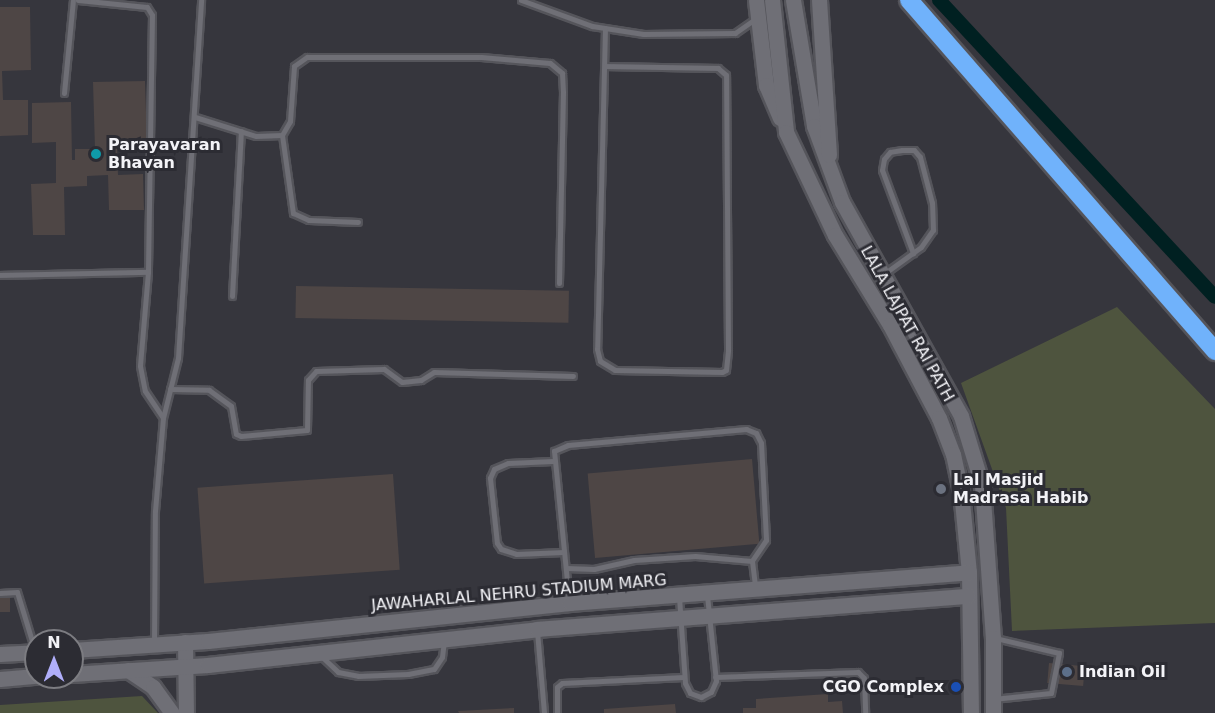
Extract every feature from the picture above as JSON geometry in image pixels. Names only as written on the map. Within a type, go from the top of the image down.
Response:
[{"type":"highway","points":[[909,0],[1215,351]]},
{"type":"street","points":[[756,0],[766,85],[786,132]]},
{"type":"street","name":"LALA LAJPAT RAI PATH","points":[[772,0],[772,31],[786,132],[835,235],[890,325],[939,418],[961,491],[969,572],[971,713]]},
{"type":"street","name":"LALA LAJPAT RAI PATH","points":[[793,0],[797,39],[814,126],[842,202],[951,397],[970,444],[982,485],[993,638],[993,706]]},
{"type":"street","points":[[819,0],[818,26],[830,167]]},
{"type":"street","name":"JAWAHARLAL NEHRU STADIUM MARG","points":[[84,649],[154,645],[570,603],[707,595],[969,572]]},
{"type":"street","points":[[84,673],[186,667],[537,629],[968,596]]},
{"type":"street","points":[[185,642],[186,713]]},
{"type":"street","points":[[0,654],[24,653]]},
{"type":"street","points":[[128,670],[153,687],[171,713]]},
{"type":"street","points":[[0,679],[24,677]]},
{"type":"lane","points":[[64,93],[73,0]]},
{"type":"lane","points":[[78,0],[147,7],[152,15],[148,272],[140,366],[146,391],[163,418]]},
{"type":"lane","points":[[154,645],[155,511],[163,418],[178,358],[201,0]]},
{"type":"lane","points":[[521,0],[605,28],[643,34],[735,33],[757,17]]},
{"type":"lane","points":[[605,28],[597,349],[600,361],[615,370],[722,372],[726,370],[728,350],[726,75],[718,68],[605,66]]},
{"type":"lane","points":[[358,222],[309,220],[293,213],[282,135],[290,122],[294,66],[307,57],[481,57],[550,63],[562,73],[563,92],[559,283]]},
{"type":"lane","points":[[195,117],[241,131],[270,137],[282,135]]},
{"type":"lane","points":[[232,296],[241,131]]},
{"type":"lane","points":[[883,274],[913,253],[929,240],[934,219],[920,157],[914,150],[890,152],[884,159],[882,170],[913,253]]},
{"type":"lane","points":[[0,275],[148,272]]},
{"type":"lane","points":[[170,389],[209,390],[231,406],[236,434],[241,436],[307,430],[308,380],[316,371],[384,369],[402,382],[421,380],[434,372],[573,376]]},
{"type":"lane","points":[[570,603],[553,461],[554,451],[568,445],[746,429],[756,433],[761,442],[765,540],[752,561],[755,590]]},
{"type":"lane","points":[[553,461],[508,463],[494,469],[490,478],[498,543],[501,549],[516,554],[564,552]]},
{"type":"lane","points":[[566,568],[587,570],[634,560],[694,556],[752,561]]},
{"type":"lane","points":[[0,593],[17,592],[29,629]]},
{"type":"lane","points":[[679,597],[684,677],[687,690],[701,697],[713,689],[715,677],[707,595]]},
{"type":"lane","points":[[537,629],[544,713]]},
{"type":"lane","points":[[993,638],[1059,653],[1051,693],[993,706]]},
{"type":"lane","points":[[318,653],[338,672],[358,676],[408,674],[434,669],[442,657],[444,639]]},
{"type":"lane","points":[[715,677],[858,672],[864,678],[866,713]]},
{"type":"lane","points":[[557,713],[556,691],[562,683],[684,677]]},
{"type":"lane","points":[[965,713],[972,696]]},
{"type":"green space","points":[[1117,307],[1215,409],[1215,623],[1012,631],[1006,508],[961,383]]},
{"type":"green space","points":[[142,696],[158,713],[0,713],[0,705]]},
{"type":"building","points":[[0,7],[30,7],[31,70],[2,71],[3,100],[28,100],[28,135],[0,136]]},
{"type":"building","name":"Parayavaran Bhavan","points":[[145,81],[147,144],[117,145],[118,175],[143,174],[144,210],[109,210],[108,175],[87,176],[87,186],[64,187],[65,235],[33,235],[31,184],[56,183],[56,142],[32,143],[32,103],[71,102],[72,160],[75,160],[75,149],[95,149],[93,82]]},
{"type":"building","points":[[296,286],[569,291],[568,323],[295,318]]},
{"type":"building","points":[[752,459],[759,544],[595,558],[588,473]]},
{"type":"building","points":[[393,474],[400,570],[204,583],[197,488]]},
{"type":"building","points":[[0,596],[10,596],[10,612],[0,612]]},
{"type":"building","points":[[1049,663],[1085,666],[1083,686],[1047,683]]},
{"type":"building","points":[[828,694],[828,702],[842,701],[843,713],[743,713],[743,708],[756,708],[756,699]]},
{"type":"building","points":[[675,704],[676,713],[604,713],[604,709]]},
{"type":"building","points":[[514,708],[514,713],[459,713],[458,711]]},
{"type":"waterway","points":[[939,0],[1215,297]]},
{"type":"place","name":"Parayavaran Bhavan","points":[[96,154]]},
{"type":"place","name":"Lal Masjid Madrasa Habib","points":[[941,489]]},
{"type":"place","name":"Indian Oil","points":[[1067,672]]},
{"type":"place","name":"CGO Complex","points":[[956,687]]}]
